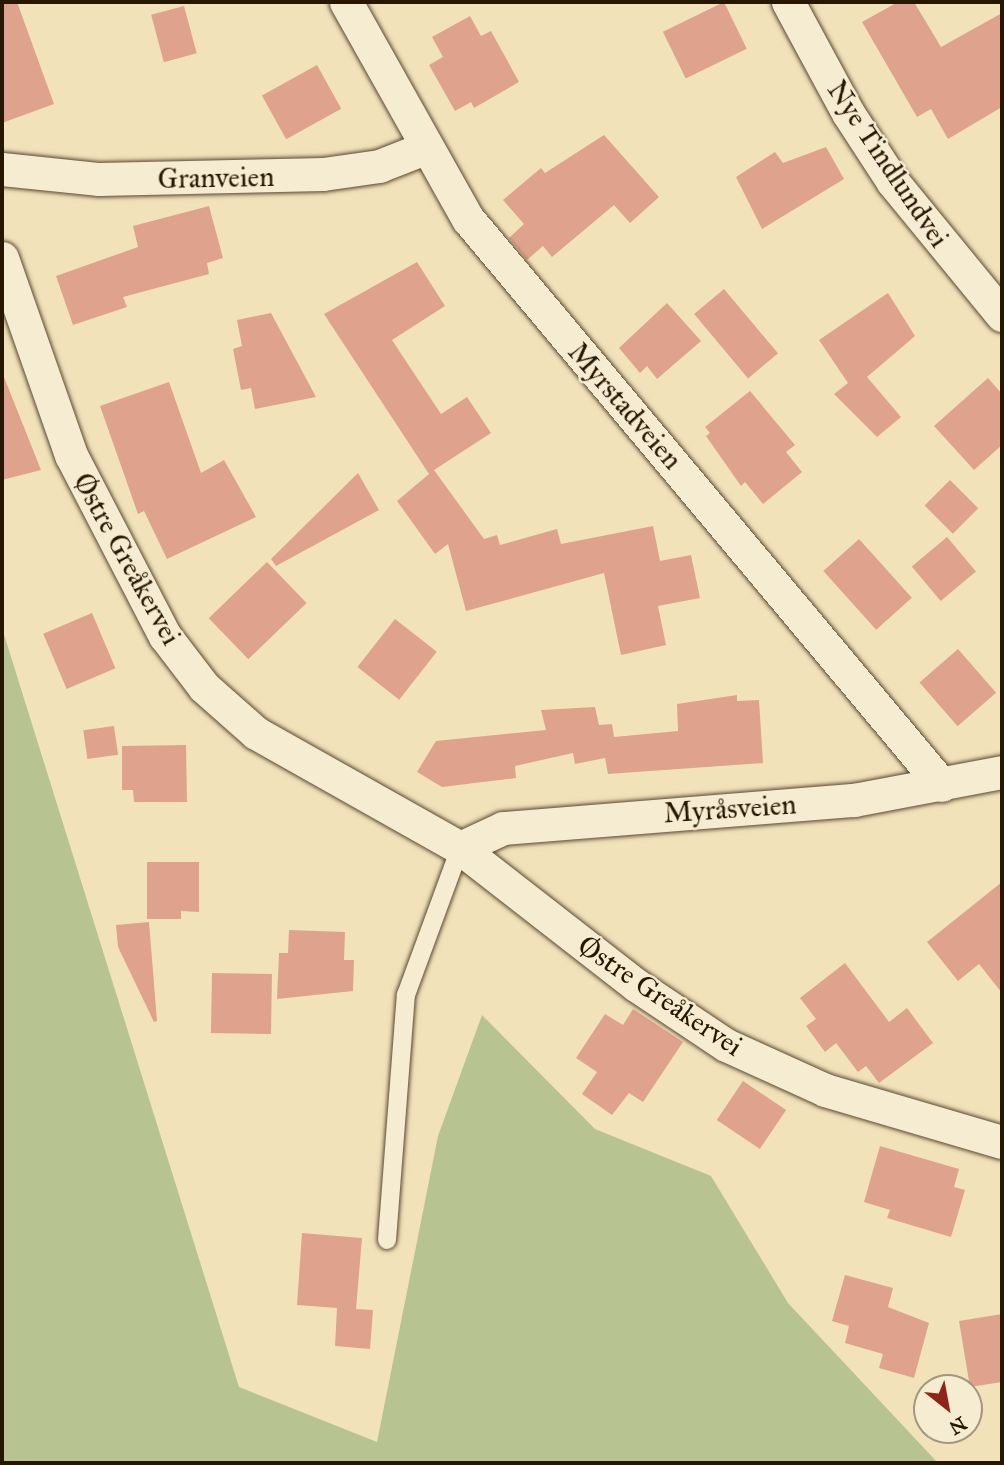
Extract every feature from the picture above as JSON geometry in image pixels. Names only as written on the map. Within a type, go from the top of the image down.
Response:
[{"type":"street","name":"Myrstadveien","points":[[346,2],[425,148],[468,219],[515,280],[942,785]]},
{"type":"street","name":"Nye Tindlundvei","points":[[788,2],[893,182],[1002,315]]},
{"type":"street","name":"Granveien","points":[[2,169],[99,179],[323,174],[379,166],[425,148]]},
{"type":"street","name":"Østre Greåkervei","points":[[2,258],[71,455],[165,636],[204,687],[256,733],[460,848],[636,985],[726,1045],[825,1090],[1002,1142]]},
{"type":"street","name":"Myråsveien","points":[[460,848],[503,828],[854,800],[1002,772]]},
{"type":"lane","points":[[387,1240],[406,995],[460,848]]},
{"type":"green space","points":[[2,628],[239,1387],[377,1442],[438,1136],[482,1015],[595,1129],[711,1176],[788,1303],[913,1436],[913,1444],[920,1444],[938,1463],[2,1463]]},
{"type":"building","points":[[2,2],[17,2],[54,104],[2,123]]},
{"type":"building","points":[[724,2],[747,49],[686,79],[663,32]]},
{"type":"building","points":[[898,2],[914,2],[941,47],[1002,13],[1002,107],[948,139],[931,109],[917,117],[862,22]]},
{"type":"building","points":[[184,6],[197,53],[164,62],[151,15]]},
{"type":"building","points":[[470,16],[481,36],[491,31],[519,82],[474,108],[471,102],[455,111],[429,65],[443,57],[432,37]]},
{"type":"building","points":[[317,65],[341,109],[286,139],[262,96]]},
{"type":"building","points":[[604,135],[659,197],[630,223],[614,205],[552,257],[543,246],[527,260],[509,238],[524,224],[503,200],[541,168],[545,173]]},
{"type":"building","points":[[826,147],[844,179],[762,229],[736,177],[775,152],[783,163]]},
{"type":"building","points":[[209,206],[223,258],[207,263],[209,274],[123,297],[127,307],[73,325],[56,276],[138,247],[133,226]]},
{"type":"building","points":[[417,262],[445,306],[392,340],[441,414],[467,397],[491,433],[434,470],[484,539],[497,535],[500,545],[557,529],[561,544],[653,526],[660,561],[691,555],[700,598],[658,606],[666,645],[621,655],[604,573],[466,611],[448,544],[435,554],[397,501],[429,474],[324,314]]},
{"type":"building","points":[[724,289],[778,353],[748,378],[694,314]]},
{"type":"building","points":[[888,293],[915,336],[867,377],[901,417],[877,437],[834,394],[848,383],[819,340]]},
{"type":"building","points":[[667,303],[701,341],[657,379],[647,366],[640,373],[619,348]]},
{"type":"building","points":[[271,313],[316,397],[255,409],[251,388],[241,390],[233,349],[242,346],[237,320]]},
{"type":"building","points":[[2,372],[41,470],[2,480]]},
{"type":"building","points":[[988,378],[1002,394],[1002,445],[974,470],[934,426]]},
{"type":"building","points":[[169,382],[201,473],[224,460],[256,517],[167,559],[144,511],[138,514],[100,406]]},
{"type":"building","points":[[750,391],[795,445],[786,452],[802,472],[763,504],[745,482],[741,486],[706,436],[710,433],[705,427]]},
{"type":"building","points":[[358,473],[379,510],[276,566],[271,559]]},
{"type":"building","points":[[950,480],[978,508],[953,534],[925,505]]},
{"type":"building","points":[[947,537],[976,571],[941,601],[912,567]]},
{"type":"building","points":[[859,539],[912,598],[876,630],[823,571]]},
{"type":"building","points":[[267,562],[307,603],[248,659],[209,618]]},
{"type":"building","points":[[92,613],[115,668],[67,689],[43,634]]},
{"type":"building","points":[[395,619],[437,652],[399,700],[357,667]]},
{"type":"building","points":[[958,649],[996,693],[958,726],[920,682]]},
{"type":"building","points":[[737,695],[737,701],[759,700],[763,763],[608,774],[605,758],[575,764],[573,753],[515,766],[516,778],[442,787],[417,772],[436,741],[546,730],[541,710],[595,707],[599,725],[612,724],[614,737],[678,731],[677,704]]},
{"type":"building","points":[[114,726],[118,755],[87,759],[83,730]]},
{"type":"building","points":[[186,745],[187,802],[134,802],[133,790],[122,790],[122,746]]},
{"type":"building","points":[[147,862],[199,862],[199,912],[181,911],[181,919],[147,919]]},
{"type":"building","points":[[1002,882],[1002,993],[979,964],[958,981],[927,942]]},
{"type":"building","points":[[149,922],[157,1021],[154,1022],[118,947],[116,925]]},
{"type":"building","points":[[289,930],[345,932],[344,960],[354,960],[353,991],[277,999],[279,953],[288,953]]},
{"type":"building","points":[[845,963],[889,1022],[907,1008],[933,1043],[879,1083],[866,1066],[858,1072],[836,1043],[825,1052],[806,1026],[816,1019],[800,998]]},
{"type":"building","points":[[212,973],[272,974],[271,1034],[211,1033]]},
{"type":"building","points":[[633,1009],[683,1042],[643,1102],[629,1093],[612,1115],[582,1094],[597,1072],[576,1058],[605,1014],[623,1025]]},
{"type":"building","points":[[743,1081],[786,1110],[760,1149],[717,1120]]},
{"type":"building","points":[[880,1146],[959,1169],[954,1187],[965,1190],[951,1237],[887,1218],[890,1210],[864,1202]]},
{"type":"building","points":[[302,1233],[362,1238],[356,1309],[373,1310],[370,1349],[335,1346],[337,1308],[297,1305]]},
{"type":"building","points":[[845,1275],[893,1288],[888,1307],[929,1323],[913,1378],[879,1368],[883,1354],[845,1343],[849,1326],[832,1321]]},
{"type":"building","points":[[1002,1314],[1002,1382],[983,1385],[983,1374],[968,1374],[959,1321]]}]
